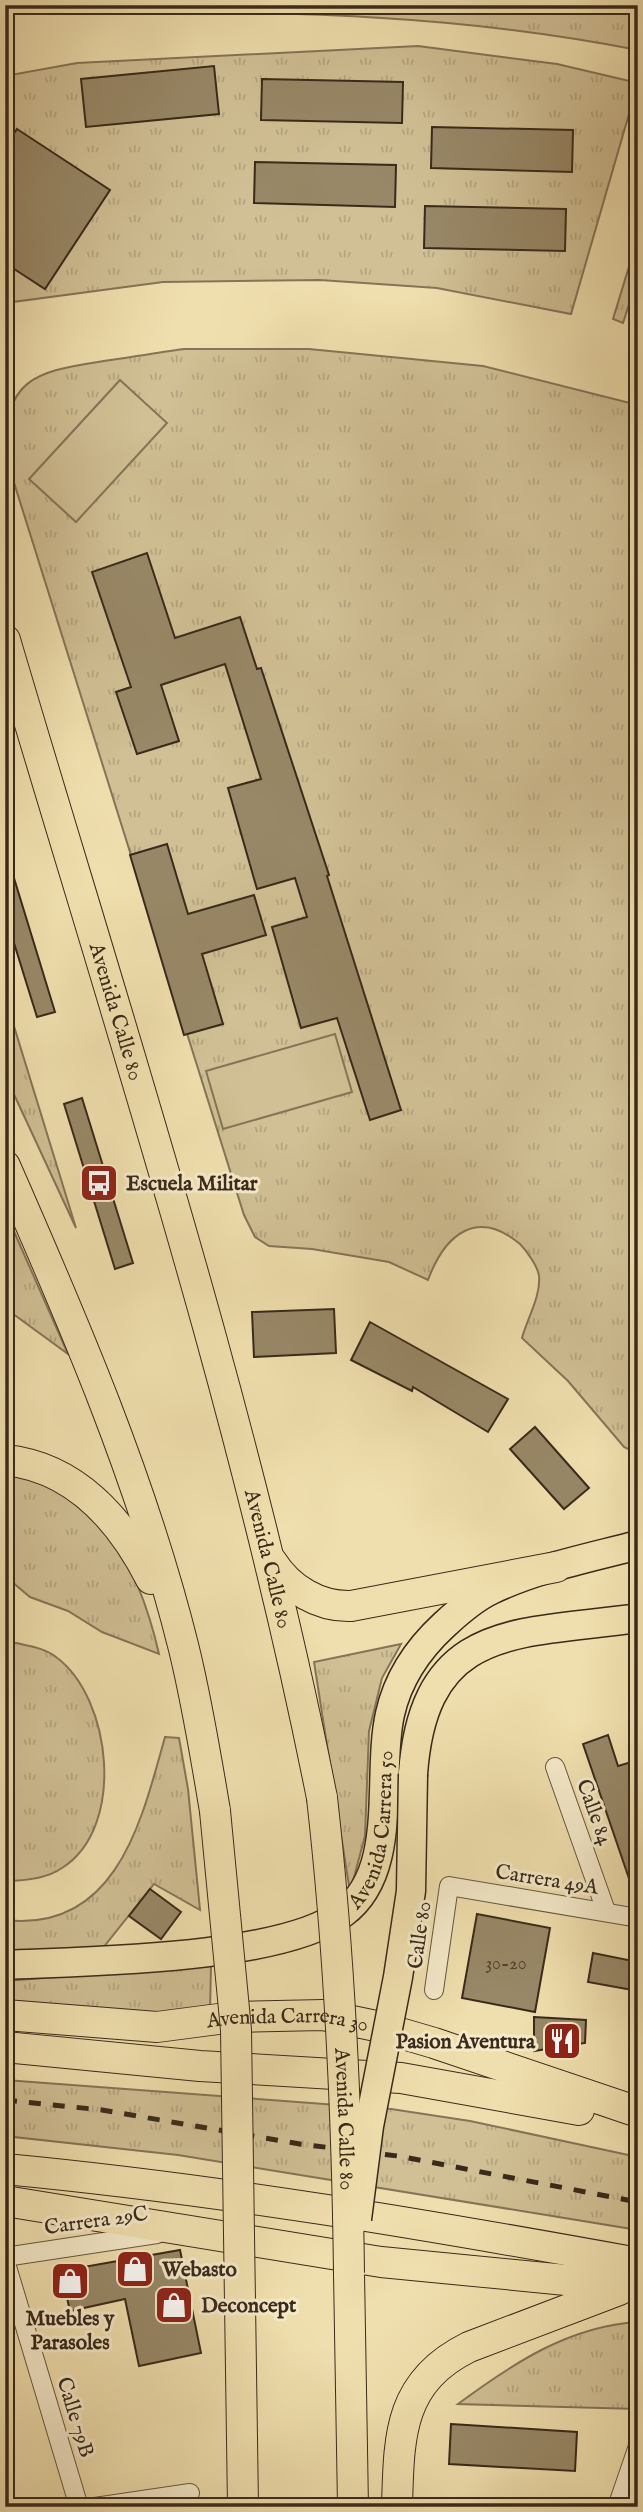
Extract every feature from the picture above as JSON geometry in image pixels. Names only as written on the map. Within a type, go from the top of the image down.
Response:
[{"type":"highway","name":"Avenida Calle 80","points":[[5,640],[169,1191],[270,1558],[322,1798],[337,1927],[343,2028],[353,2507]]},
{"type":"highway","points":[[5,1166],[50,1267],[127,1464],[157,1553],[184,1649],[215,1811],[236,2030],[243,2507]]},
{"type":"highway","points":[[5,1460],[38,1467],[65,1479],[107,1512],[121,1528],[144,1564],[184,1649]]},
{"type":"highway","points":[[270,1558],[289,1582],[310,1597],[335,1606],[351,1606],[556,1567]]},
{"type":"highway","name":"Avenida Carrera 30","points":[[5,2015],[157,2026],[258,2016],[323,2015],[376,2026],[433,2043],[638,2112]]},
{"type":"highway","name":"Avenida Carrera 30","points":[[5,2047],[200,2066],[401,2078],[638,2122]]},
{"type":"highway","points":[[5,2169],[89,2177],[392,2221],[634,2279]]},
{"type":"highway","points":[[5,2201],[381,2262],[634,2279]]},
{"type":"highway","points":[[397,2507],[399,2442],[404,2420],[422,2383],[445,2359],[634,2279]]},
{"type":"main road","name":"Avenida Carrera 50","points":[[5,1965],[133,1958],[251,1945],[296,1936],[324,1925],[344,1913],[366,1890],[376,1862],[390,1712],[410,1664],[429,1638],[489,1590],[556,1567],[638,1545]]},
{"type":"main road","name":"Avenida Carrera 50","points":[[349,2273],[369,2126],[398,1977],[411,1891],[414,1774],[424,1711],[434,1689],[464,1656],[502,1636],[638,1618]]},
{"type":"street","name":"Calle 84","points":[[555,1767],[606,1912]]},
{"type":"street","name":"Carrera 49A","points":[[449,1886],[638,1918]]},
{"type":"street","name":"Calle 80","points":[[434,1990],[449,1886]]},
{"type":"street","name":"Carrera 29C","points":[[5,2259],[108,2240],[194,2230]]},
{"type":"street","name":"Calle 79B","points":[[5,2259],[79,2507]]},
{"type":"street","points":[[617,2507],[638,2446]]},
{"type":"street","points":[[95,2507],[190,2493]]},
{"type":"green space","points":[[221,5],[638,5],[638,50],[535,33],[432,21],[223,13]]},
{"type":"green space","points":[[418,46],[557,64],[638,83],[571,314],[437,288],[320,280],[163,282],[5,303],[5,76],[77,63]]},
{"type":"green space","points":[[638,237],[638,293],[633,292],[623,323],[613,319]]},
{"type":"green space","points":[[184,349],[309,349],[483,366],[638,405],[638,1454],[624,1447],[568,1381],[522,1338],[536,1299],[539,1276],[526,1251],[504,1233],[476,1227],[464,1231],[444,1250],[428,1280],[389,1262],[312,1249],[269,1246],[255,1237],[244,1215],[5,454],[10,410],[17,395],[27,384],[40,376],[75,366]]},
{"type":"green space","points":[[120,380],[167,423],[76,522],[29,479]]},
{"type":"green space","points":[[5,997],[76,1228],[5,1075]]},
{"type":"green space","points":[[335,1034],[352,1092],[223,1129],[206,1071]]},
{"type":"green space","points":[[5,1211],[68,1354],[5,1308]]},
{"type":"green space","points":[[5,1475],[38,1480],[66,1493],[90,1512],[111,1536],[141,1593],[159,1654],[102,1632],[68,1611],[30,1597],[5,1576]]},
{"type":"green space","points":[[16,1643],[37,1648],[56,1657],[75,1676],[90,1702],[99,1731],[104,1763],[103,1794],[96,1824],[82,1849],[62,1868],[35,1879],[5,1881],[5,1644]]},
{"type":"green space","points":[[401,1644],[382,1678],[369,1731],[365,1836],[350,1892],[314,1662]]},
{"type":"green space","points":[[165,1737],[179,1738],[188,1789],[200,1910],[154,1884],[102,1949],[5,1955],[5,1920],[43,1919],[74,1908],[99,1889],[118,1864],[134,1834],[146,1802]]},
{"type":"green space","points":[[211,1965],[210,2012],[159,2017],[5,2007],[5,1981]]},
{"type":"green space","points":[[5,2080],[391,2109],[470,2121],[638,2157],[638,2230],[178,2155],[5,2136]]},
{"type":"green space","points":[[638,2322],[638,2409],[458,2404],[520,2362],[565,2339],[613,2325]]},
{"type":"building","points":[[214,66],[219,114],[86,127],[81,79]]},
{"type":"building","points":[[262,79],[403,82],[402,123],[261,120]]},
{"type":"building","points":[[432,127],[573,130],[572,172],[431,168]]},
{"type":"building","points":[[17,129],[110,190],[45,289],[5,263],[5,147]]},
{"type":"building","points":[[255,162],[396,165],[395,207],[254,203]]},
{"type":"building","points":[[425,206],[566,209],[565,251],[424,248]]},
{"type":"building","points":[[147,553],[175,638],[240,617],[257,669],[261,668],[329,875],[327,876],[401,1110],[370,1120],[337,1018],[301,1028],[272,927],[307,917],[295,878],[257,889],[228,788],[261,779],[225,664],[161,685],[179,741],[137,754],[116,692],[131,687],[92,572]]},
{"type":"building","points":[[167,844],[188,914],[254,895],[266,935],[202,954],[223,1024],[184,1035],[130,855]]},
{"type":"building","points":[[5,865],[10,865],[55,1012],[37,1017],[5,914]]},
{"type":"building","name":"Escuela Militar","points":[[82,1098],[133,1263],[115,1269],[64,1104]]},
{"type":"building","points":[[334,1309],[336,1353],[254,1357],[252,1312]]},
{"type":"building","points":[[370,1322],[508,1399],[488,1432],[413,1387],[412,1391],[351,1360]]},
{"type":"building","points":[[535,1427],[589,1488],[564,1509],[510,1449]]},
{"type":"building","points":[[608,1735],[618,1766],[638,1760],[638,1896],[635,1896],[583,1744]]},
{"type":"building","points":[[150,1889],[181,1912],[161,1939],[129,1916]]},
{"type":"building","points":[[477,1914],[550,1928],[535,2012],[462,1998]]},
{"type":"building","points":[[593,1953],[638,1962],[638,1991],[588,1982]]},
{"type":"building","points":[[534,2017],[586,2020],[585,2043],[534,2051]]},
{"type":"building","points":[[180,2250],[201,2353],[139,2366],[125,2299],[70,2311],[61,2271]]},
{"type":"building","points":[[451,2424],[577,2432],[575,2471],[449,2464]]},
{"type":"railway","points":[[5,2100],[102,2110],[300,2144],[398,2156],[638,2202]]},
{"type":"place","name":"Escuela Militar","points":[[99,1183]]},
{"type":"place","name":"Pasion Aventura","points":[[562,2041]]},
{"type":"place","name":"Webasto","points":[[135,2269]]},
{"type":"place","name":"Muebles y Parasoles","points":[[70,2281]]},
{"type":"place","name":"Deconcept","points":[[174,2305]]}]
